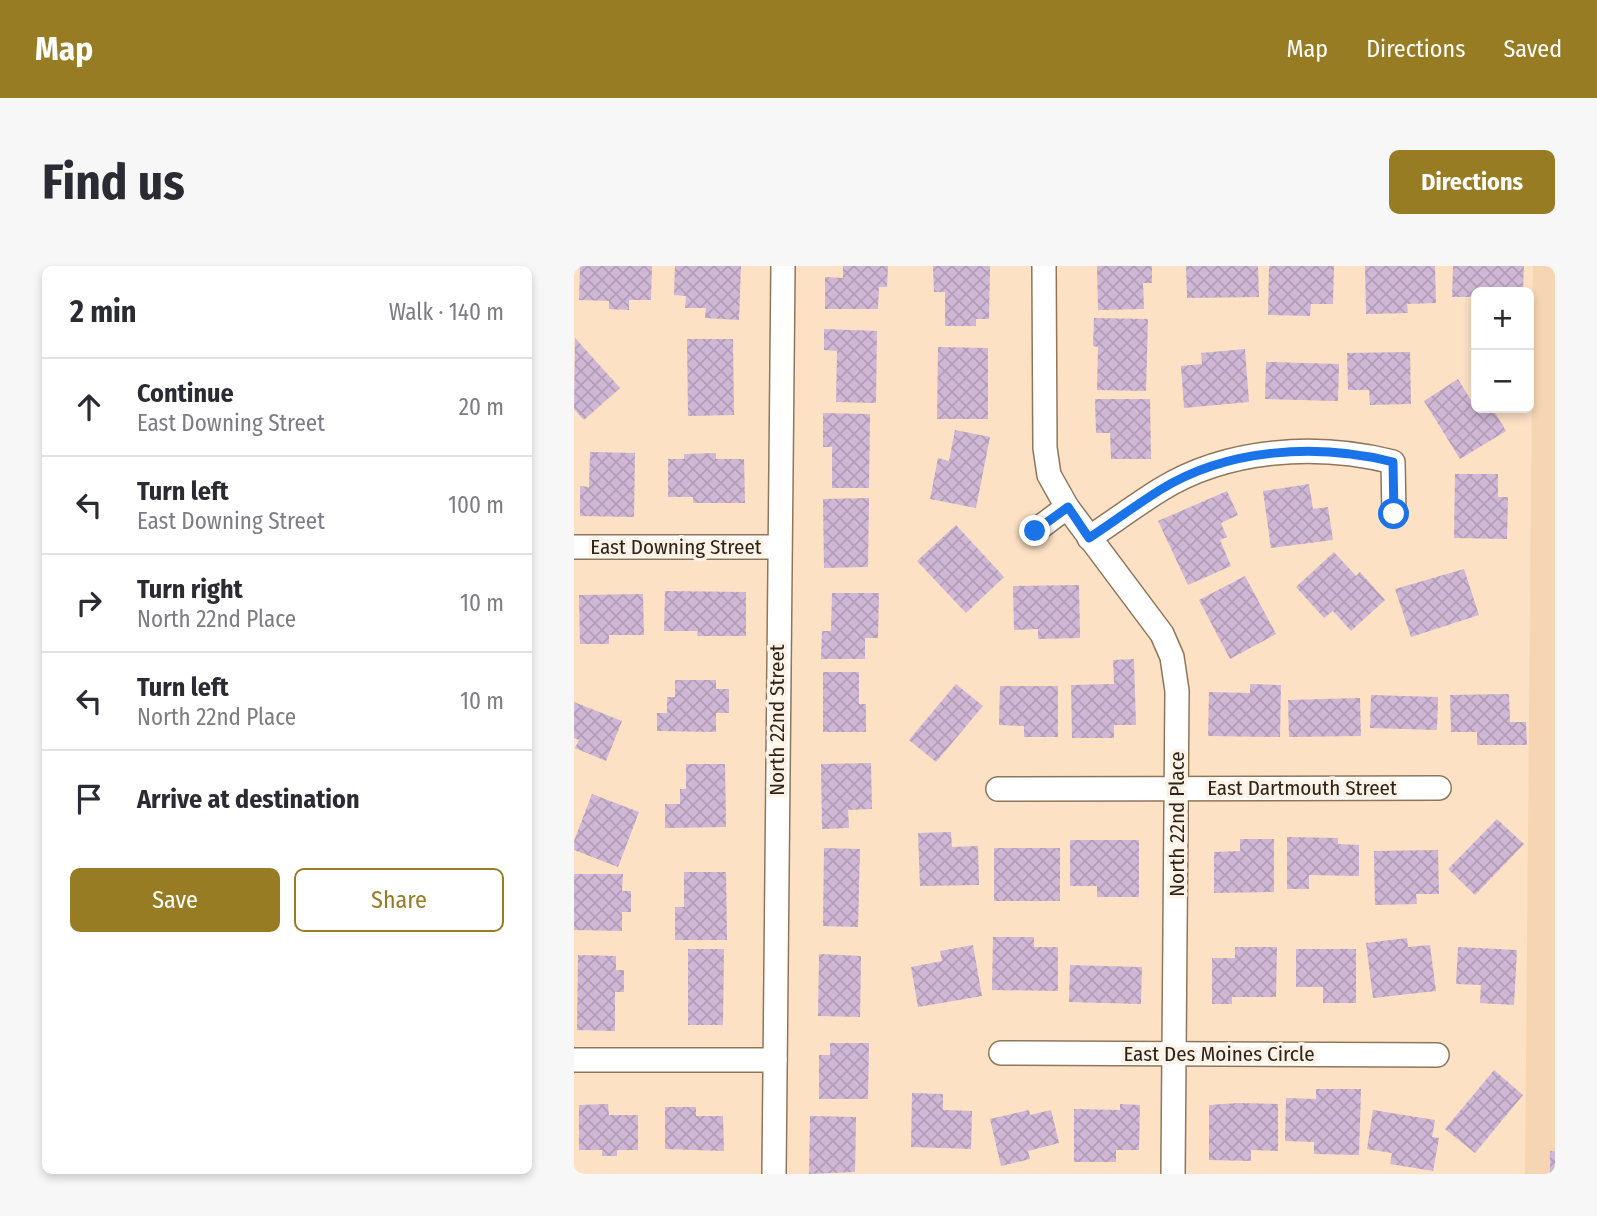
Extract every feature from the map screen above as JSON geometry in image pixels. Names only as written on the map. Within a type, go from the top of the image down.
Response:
[{"type":"street","name":"North 22nd Street","points":[[774,1174],[783,266]]},
{"type":"street","name":"North 22nd Place","points":[[1044,266],[1045,448],[1049,475],[1089,538],[1162,634],[1172,657],[1177,691],[1174,1174]]},
{"type":"street","points":[[1089,538],[1161,489],[1203,468],[1249,456],[1309,451],[1358,453],[1393,462],[1394,514]]},
{"type":"street","points":[[1035,531],[1068,507]]},
{"type":"street","name":"East Downing Street","points":[[574,547],[779,547]]},
{"type":"street","name":"East Dartmouth Street","points":[[998,789],[1439,788]]},
{"type":"street","name":"East Des Moines Circle","points":[[1001,1053],[1437,1055]]},
{"type":"street","points":[[574,1060],[775,1060]]},
{"type":"shaded area","points":[[1533,266],[1555,266],[1555,1174],[1525,1174],[1532,413],[1534,413]]},
{"type":"building","points":[[580,266],[652,266],[651,300],[629,300],[629,310],[609,309],[609,301],[579,300]]},
{"type":"building","points":[[675,266],[741,266],[739,320],[705,318],[706,308],[685,308],[686,296],[674,295]]},
{"type":"building","points":[[843,266],[888,266],[887,287],[879,287],[878,309],[825,309],[825,277],[843,278]]},
{"type":"building","points":[[933,266],[990,266],[989,319],[976,319],[976,326],[945,326],[945,292],[934,292]]},
{"type":"building","points":[[1097,266],[1152,266],[1152,283],[1143,283],[1144,309],[1098,310]]},
{"type":"building","points":[[1186,266],[1258,266],[1259,297],[1187,298]]},
{"type":"building","points":[[1269,266],[1334,266],[1333,304],[1311,304],[1310,316],[1268,315]]},
{"type":"building","points":[[1365,266],[1435,266],[1436,303],[1407,304],[1408,313],[1366,314]]},
{"type":"building","points":[[1453,266],[1524,266],[1523,287],[1471,287],[1471,297],[1452,297]]},
{"type":"building","points":[[1094,318],[1148,319],[1146,391],[1097,390],[1098,347],[1093,346]]},
{"type":"building","points":[[824,329],[877,331],[876,403],[836,402],[837,351],[824,350]]},
{"type":"building","points":[[575,338],[620,388],[584,420],[574,409]]},
{"type":"building","points":[[687,339],[733,339],[734,415],[688,416]]},
{"type":"building","points":[[938,347],[988,348],[988,419],[937,419]]},
{"type":"building","points":[[1245,349],[1249,402],[1184,408],[1181,366],[1202,364],[1201,353]]},
{"type":"building","points":[[1410,352],[1411,404],[1370,405],[1369,390],[1348,390],[1347,353]]},
{"type":"building","points":[[1266,362],[1339,364],[1338,401],[1265,399]]},
{"type":"building","points":[[1458,379],[1471,400],[1471,413],[1495,413],[1506,431],[1460,459],[1424,401]]},
{"type":"building","points":[[1095,399],[1150,399],[1151,459],[1111,459],[1110,433],[1096,433]]},
{"type":"building","points":[[823,413],[870,414],[869,488],[832,488],[832,447],[823,447]]},
{"type":"building","points":[[955,430],[990,437],[976,508],[930,499],[938,458],[949,461]]},
{"type":"building","points":[[590,452],[635,453],[634,517],[580,516],[580,486],[589,487]]},
{"type":"building","points":[[716,453],[716,459],[744,459],[745,503],[693,503],[693,497],[668,497],[668,459],[684,459],[684,454]]},
{"type":"building","points":[[1455,474],[1498,474],[1498,497],[1508,497],[1507,539],[1454,538]]},
{"type":"building","points":[[1309,484],[1313,509],[1328,507],[1333,540],[1271,548],[1263,491]]},
{"type":"building","points":[[1227,491],[1238,515],[1221,523],[1227,537],[1220,540],[1231,566],[1188,585],[1158,521]]},
{"type":"building","points":[[869,498],[868,567],[824,568],[823,499]]},
{"type":"building","points":[[956,525],[1004,577],[966,613],[917,561]]},
{"type":"building","points":[[1334,552],[1356,576],[1360,572],[1385,600],[1351,631],[1333,611],[1324,618],[1296,587]]},
{"type":"building","points":[[1464,569],[1479,615],[1411,637],[1395,589]]},
{"type":"building","points":[[1245,576],[1276,634],[1230,659],[1199,600]]},
{"type":"building","points":[[1079,585],[1080,638],[1038,639],[1038,629],[1014,630],[1013,586]]},
{"type":"building","points":[[665,591],[746,592],[746,636],[697,636],[698,631],[664,631]]},
{"type":"building","points":[[832,593],[879,593],[878,638],[865,638],[865,659],[821,659],[822,631],[831,631]]},
{"type":"building","points":[[643,594],[644,635],[609,635],[609,644],[580,644],[579,595]]},
{"type":"building","points":[[1134,659],[1136,725],[1114,725],[1114,738],[1072,738],[1071,685],[1114,684],[1113,660]]},
{"type":"building","points":[[823,672],[859,672],[859,704],[866,704],[866,732],[823,732]]},
{"type":"building","points":[[675,680],[716,680],[716,689],[729,689],[729,713],[716,713],[716,732],[657,731],[657,713],[667,713],[667,697],[675,697]]},
{"type":"building","points":[[956,684],[983,706],[936,762],[909,740]]},
{"type":"building","points":[[1250,684],[1281,685],[1280,737],[1208,736],[1209,692],[1250,693]]},
{"type":"building","points":[[1000,686],[1058,686],[1058,737],[1024,737],[1024,726],[999,725]]},
{"type":"building","points":[[1509,694],[1510,722],[1526,722],[1527,745],[1477,745],[1477,732],[1451,732],[1450,695]]},
{"type":"building","points":[[1371,695],[1438,697],[1437,730],[1370,728]]},
{"type":"building","points":[[1360,698],[1361,736],[1289,737],[1288,700]]},
{"type":"building","points":[[574,702],[622,721],[606,761],[575,748],[579,740],[574,738]]},
{"type":"building","points":[[871,763],[872,809],[848,810],[849,828],[822,829],[821,764]]},
{"type":"building","points":[[686,764],[725,764],[726,827],[665,828],[665,804],[680,804],[680,789],[686,789]]},
{"type":"building","points":[[592,794],[639,812],[618,867],[574,850],[574,841]]},
{"type":"building","points":[[1497,819],[1524,844],[1475,895],[1448,869]]},
{"type":"building","points":[[951,832],[952,847],[978,846],[979,885],[920,886],[918,833]]},
{"type":"building","points":[[1287,837],[1338,838],[1338,844],[1359,845],[1359,876],[1309,875],[1309,889],[1287,889]]},
{"type":"building","points":[[1240,839],[1274,839],[1274,892],[1214,893],[1214,852],[1240,851]]},
{"type":"building","points":[[1070,840],[1139,840],[1139,897],[1097,897],[1097,886],[1070,886]]},
{"type":"building","points":[[824,848],[860,849],[858,927],[823,926]]},
{"type":"building","points":[[994,848],[1060,848],[1060,901],[994,901]]},
{"type":"building","points":[[1438,850],[1439,894],[1416,894],[1417,904],[1375,905],[1374,851]]},
{"type":"building","points":[[684,872],[726,872],[727,940],[675,940],[675,907],[684,907]]},
{"type":"building","points":[[574,874],[623,874],[622,891],[631,891],[631,912],[622,912],[622,931],[574,930]]},
{"type":"building","points":[[993,937],[1034,937],[1034,947],[1058,947],[1058,991],[992,990]]},
{"type":"building","points":[[1407,938],[1408,947],[1430,945],[1436,991],[1373,998],[1366,943]]},
{"type":"building","points":[[973,945],[982,996],[918,1007],[911,967],[942,961],[940,951]]},
{"type":"building","points":[[1235,947],[1277,947],[1276,997],[1232,997],[1232,1004],[1212,1004],[1212,958],[1235,958]]},
{"type":"building","points":[[1458,947],[1517,950],[1514,1005],[1480,1003],[1481,985],[1456,984]]},
{"type":"building","points":[[688,949],[724,949],[723,1025],[688,1025]]},
{"type":"building","points":[[1296,949],[1356,949],[1356,1003],[1323,1003],[1323,987],[1296,987]]},
{"type":"building","points":[[819,954],[861,956],[860,1017],[818,1016]]},
{"type":"building","points":[[578,955],[616,956],[616,970],[624,970],[624,992],[615,992],[615,1031],[577,1030]]},
{"type":"building","points":[[1070,965],[1142,967],[1141,1004],[1069,1002]]},
{"type":"building","points":[[830,1043],[869,1043],[868,1099],[819,1099],[819,1055],[830,1055]]},
{"type":"building","points":[[1494,1070],[1523,1095],[1475,1153],[1445,1129]]},
{"type":"building","points":[[1316,1089],[1361,1089],[1359,1155],[1314,1154],[1314,1142],[1285,1141],[1286,1098],[1316,1099]]},
{"type":"building","points":[[912,1093],[943,1094],[943,1110],[972,1111],[971,1149],[911,1147]]},
{"type":"building","points":[[608,1104],[609,1115],[638,1115],[638,1150],[617,1150],[617,1156],[602,1156],[602,1150],[579,1150],[579,1105]]},
{"type":"building","points":[[1120,1104],[1140,1105],[1139,1150],[1116,1150],[1116,1162],[1074,1162],[1074,1109],[1120,1110]]},
{"type":"building","points":[[1278,1104],[1278,1151],[1251,1150],[1251,1161],[1209,1160],[1209,1105]]},
{"type":"building","points":[[665,1107],[696,1107],[696,1116],[723,1116],[724,1151],[665,1149]]},
{"type":"building","points":[[1029,1110],[1030,1115],[1051,1110],[1059,1143],[1028,1151],[1030,1159],[1001,1166],[990,1119]]},
{"type":"building","points":[[1373,1110],[1435,1120],[1432,1137],[1439,1138],[1433,1171],[1390,1164],[1392,1153],[1367,1149]]},
{"type":"building","points":[[810,1116],[856,1117],[855,1172],[809,1174]]},
{"type":"building","points":[[1550,1151],[1555,1151],[1555,1174],[1550,1174]]},
{"type":"route","points":[[1035,531],[1068,507],[1089,538],[1161,489],[1203,468],[1249,456],[1309,451],[1358,453],[1393,462],[1394,514]]}]
